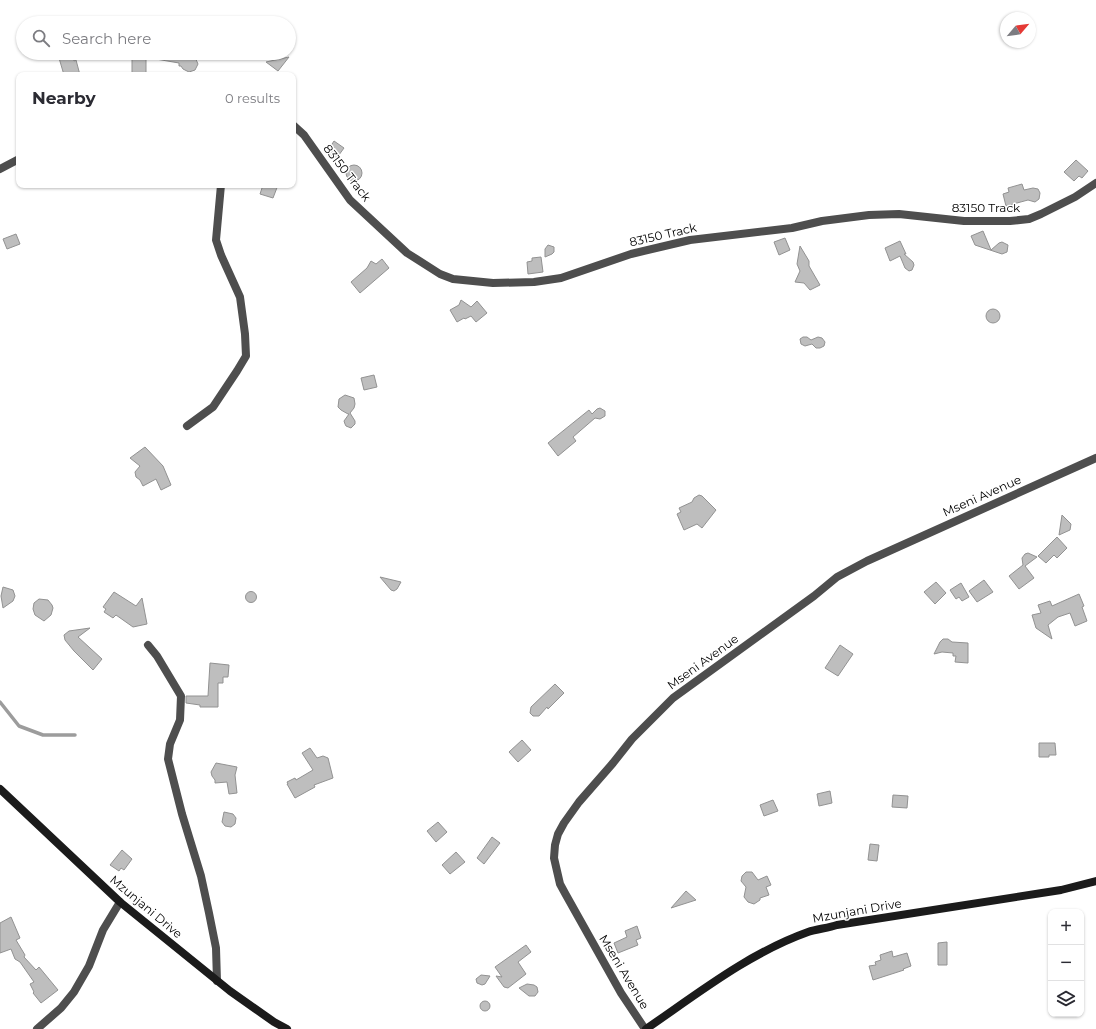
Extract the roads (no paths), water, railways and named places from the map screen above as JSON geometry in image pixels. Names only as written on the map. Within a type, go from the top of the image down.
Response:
[{"type":"main road","name":"Mzunjani Drive","points":[[0,789],[120,902],[216,981],[274,1022],[288,1029]]},
{"type":"main road","name":"Mzunjani Drive","points":[[646,1029],[717,980],[763,952],[809,932],[837,925],[1062,890],[1096,881]]},
{"type":"street","name":"83150 Track","points":[[296,128],[304,135],[350,200],[407,253],[434,271],[453,279],[493,283],[534,282],[562,278],[631,254],[690,240],[792,228],[822,221],[869,215],[899,214],[964,221],[1010,221],[1029,219],[1075,197],[1096,183]]},
{"type":"street","points":[[0,169],[16,161]]},
{"type":"street","points":[[187,426],[212,407],[246,356],[240,297],[221,255],[216,240],[221,188]]},
{"type":"street","name":"Mseni Avenue","points":[[646,1029],[620,993],[563,890],[555,868],[555,845],[558,834],[564,822],[579,802],[632,739],[673,698],[814,596],[837,577],[874,558],[1096,458]]},
{"type":"street","points":[[148,645],[157,656],[181,696],[180,720],[170,744],[168,759],[182,814],[201,876],[216,948],[216,981]]},
{"type":"street","points":[[37,1029],[61,1008],[74,992],[89,966],[103,930],[120,902]]},
{"type":"waterway","points":[[0,702],[19,726],[43,735],[75,735]]}]
